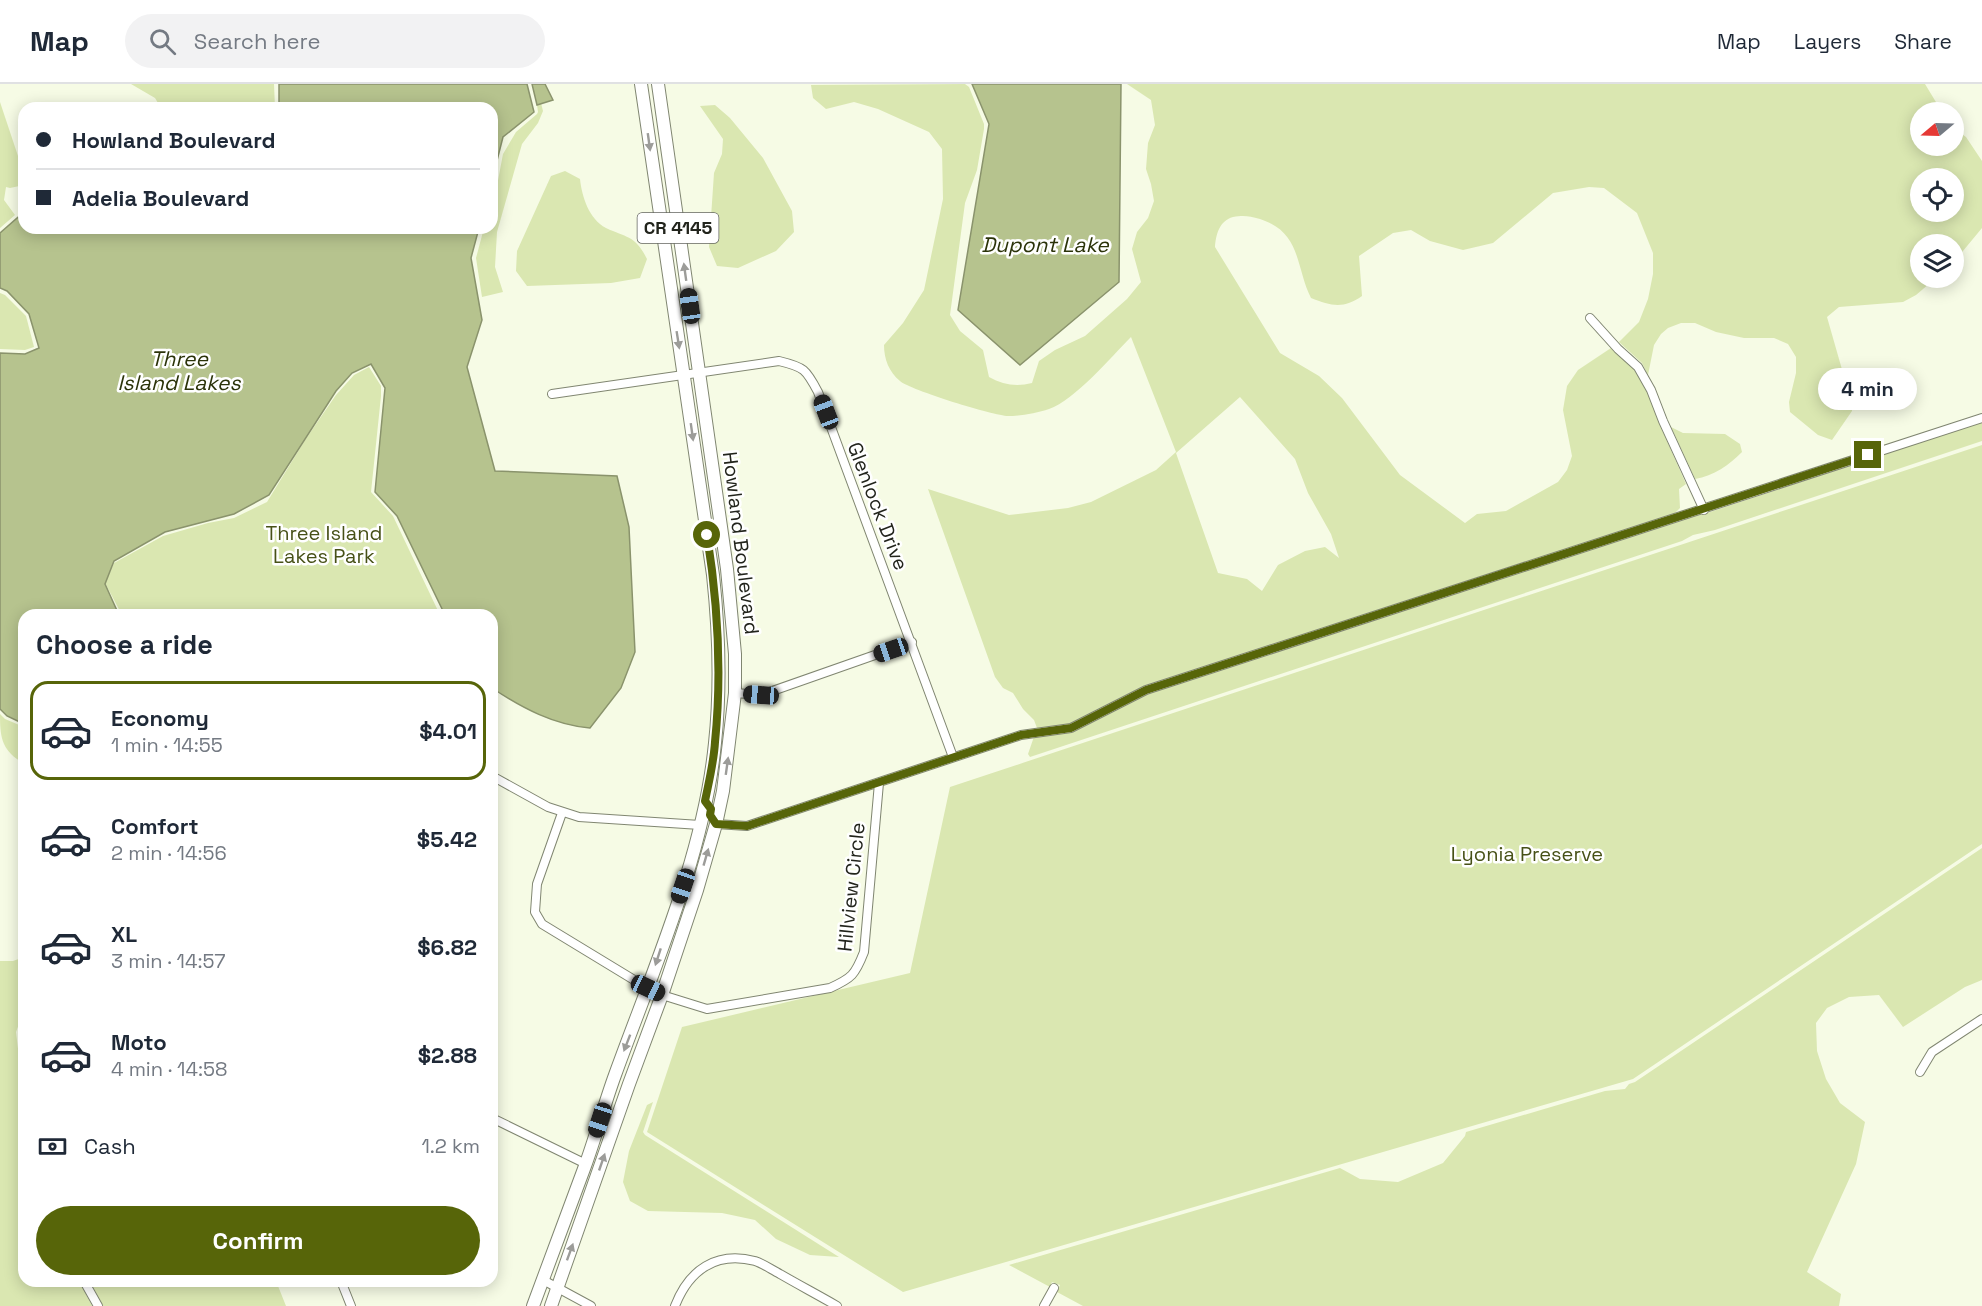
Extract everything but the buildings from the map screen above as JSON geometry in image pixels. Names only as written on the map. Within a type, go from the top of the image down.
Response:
[{"type":"main road","name":"Howland Boulevard","points":[[533,1306],[586,1164],[614,1077],[648,988],[690,866],[715,744],[717,613],[711,558],[641,84]]},
{"type":"main road","name":"Howland Boulevard","points":[[551,1306],[697,890],[716,824],[728,757],[735,693],[731,602],[658,84]]},
{"type":"main road","points":[[705,801],[711,809],[710,815],[716,824]]},
{"type":"street","points":[[1590,318],[1638,367],[1651,390],[1704,510]]},
{"type":"street","name":"Glenlock Drive","points":[[552,394],[779,361],[800,366],[810,375],[912,642],[953,757]]},
{"type":"street","points":[[716,824],[747,826],[1021,735],[1071,728],[1146,690],[1982,418]]},
{"type":"street","points":[[735,693],[761,695],[912,642]]},
{"type":"street","points":[[498,779],[562,813],[579,817],[700,825]]},
{"type":"street","name":"Hillview Circle","points":[[662,995],[707,1009],[830,988],[849,980],[864,952],[879,783]]},
{"type":"street","points":[[562,813],[537,884],[535,912],[542,924],[662,995]]},
{"type":"street","points":[[1920,1072],[1932,1052],[1982,1019]]},
{"type":"street","points":[[498,1121],[586,1164]]},
{"type":"street","points":[[675,1306],[681,1290],[694,1274],[710,1264],[737,1258],[758,1262],[837,1306]]},
{"type":"street","points":[[543,1280],[591,1306]]},
{"type":"street","points":[[87,1287],[98,1306]]},
{"type":"street","points":[[343,1287],[351,1306]]},
{"type":"street","points":[[1044,1306],[1054,1288]]},
{"type":"green space","points":[[131,84],[274,84],[275,102],[157,102],[155,98]]},
{"type":"green space","points":[[965,84],[969,87],[984,129],[977,170],[965,203],[950,315],[960,331],[983,350],[989,377],[1000,382],[1021,385],[1032,383],[1039,361],[1055,350],[1085,336],[1127,299],[1141,282],[1132,249],[1137,232],[1148,218],[1154,201],[1146,169],[1148,143],[1155,125],[1151,100],[1127,84],[1925,84],[1936,102],[1910,102],[1910,156],[1964,156],[1964,136],[1966,137],[1982,161],[1982,228],[1964,250],[1964,234],[1910,234],[1910,288],[1924,288],[1903,302],[1839,307],[1827,317],[1843,373],[1852,385],[1852,411],[1832,440],[1818,435],[1790,412],[1789,402],[1796,373],[1796,357],[1788,344],[1774,338],[1744,338],[1716,332],[1695,323],[1681,323],[1668,328],[1654,345],[1648,375],[1642,363],[1619,342],[1639,322],[1648,299],[1653,274],[1653,253],[1637,213],[1604,188],[1589,187],[1553,193],[1493,243],[1463,250],[1430,241],[1411,230],[1393,233],[1359,256],[1362,296],[1349,303],[1337,305],[1311,298],[1290,242],[1274,225],[1250,217],[1233,217],[1224,222],[1219,229],[1215,247],[1280,353],[1319,376],[1342,398],[1400,475],[1465,523],[1477,514],[1506,511],[1558,482],[1567,470],[1572,456],[1563,410],[1567,386],[1578,370],[1611,348],[1634,369],[1647,392],[1686,484],[1679,489],[1680,508],[1672,516],[1698,508],[1701,515],[1982,422],[1982,441],[1715,530],[1693,535],[1682,541],[1030,757],[1028,754],[1037,728],[1034,720],[1023,709],[1013,693],[1003,688],[995,677],[928,489],[1009,515],[1068,508],[1091,502],[1156,470],[1176,452],[1131,337],[1070,397],[1049,409],[1029,414],[1008,416],[987,412],[919,390],[900,381],[888,365],[884,345],[903,323],[924,290],[943,199],[942,149],[929,132],[878,109],[854,102],[826,109],[813,98],[811,85]],"holes":[[[1240,397],[1295,459],[1308,493],[1331,534],[1339,558],[1325,547],[1305,551],[1278,565],[1262,591],[1247,579],[1218,573],[1176,453]]]},
{"type":"green space","points":[[0,102],[18,156],[18,186],[6,187],[4,200],[15,215],[0,228]]},
{"type":"green space","points":[[541,103],[543,111],[538,123],[522,144],[498,228],[498,180],[503,154],[516,132],[537,114],[537,105]]},
{"type":"green space","points":[[715,105],[730,118],[763,158],[792,211],[794,232],[776,251],[738,268],[717,266],[709,247],[714,173],[722,154],[723,139],[700,106]]},
{"type":"green space","points":[[565,171],[580,179],[585,200],[595,219],[606,228],[630,238],[643,251],[647,259],[640,278],[611,283],[527,286],[516,271],[517,251],[551,176]]},
{"type":"green space","points":[[482,234],[497,234],[495,267],[503,292],[482,297],[476,258]]},
{"type":"green space","points":[[0,293],[5,295],[26,316],[34,347],[25,350],[0,349]]},
{"type":"green space","name":"Three Island Lakes Park","points":[[369,367],[381,386],[371,492],[393,516],[437,609],[119,609],[105,583],[114,563],[163,536],[234,518],[267,502],[305,440],[336,395],[354,375]]},
{"type":"green space","points":[[1671,427],[1683,433],[1725,434],[1740,444],[1742,452],[1721,469],[1695,479]]},
{"type":"green space","name":"Lyonia Preserve","points":[[1982,445],[1982,844],[1633,1079],[903,1292],[647,1132],[682,1027],[910,973],[950,787]]},
{"type":"green space","points":[[0,714],[5,719],[18,724],[18,759],[5,746],[0,729]]},
{"type":"green space","points":[[1982,848],[1982,980],[1965,987],[1903,1027],[1879,995],[1849,997],[1827,1008],[1816,1023],[1817,1051],[1826,1079],[1840,1103],[1865,1122],[1856,1164],[1807,1272],[1841,1294],[1839,1306],[1083,1306],[1057,1292],[1060,1285],[1052,1282],[1050,1287],[1009,1265],[1340,1168],[1360,1179],[1398,1182],[1443,1163],[1466,1132],[1605,1091],[1625,1089],[1629,1084]]},
{"type":"green space","points":[[18,959],[18,1027],[16,1032],[18,1049],[18,1287],[82,1287],[92,1306],[0,1306],[0,961]]},
{"type":"green space","points":[[653,1102],[643,1132],[645,1135],[839,1257],[810,1255],[776,1239],[755,1220],[722,1213],[648,1211],[630,1201],[623,1182],[629,1151],[647,1105]]},
{"type":"green space","points":[[93,1287],[278,1287],[286,1306],[103,1306]]},
{"type":"water","points":[[279,84],[527,84],[534,112],[503,137],[498,157],[498,102],[279,102]]},
{"type":"water","points":[[532,84],[545,84],[553,100],[537,105]]},
{"type":"water","name":"Dupont Lake","points":[[972,84],[1121,84],[1119,282],[1020,365],[958,310],[989,124]]},
{"type":"water","name":"Three Island Lakes","points":[[18,217],[18,234],[477,234],[471,258],[482,320],[467,367],[495,471],[617,476],[629,527],[635,652],[621,688],[590,728],[551,719],[498,692],[498,609],[442,609],[397,516],[375,492],[385,388],[371,364],[352,373],[336,391],[269,495],[234,514],[165,532],[114,561],[105,584],[116,609],[18,609],[18,721],[7,716],[0,709],[0,353],[25,354],[39,348],[29,314],[7,291],[0,288],[0,233]]},
{"type":"route","points":[[707,535],[717,613],[719,672],[715,744],[705,801],[711,809],[710,815],[716,824],[747,826],[1021,735],[1071,728],[1146,690],[1868,455]]}]
